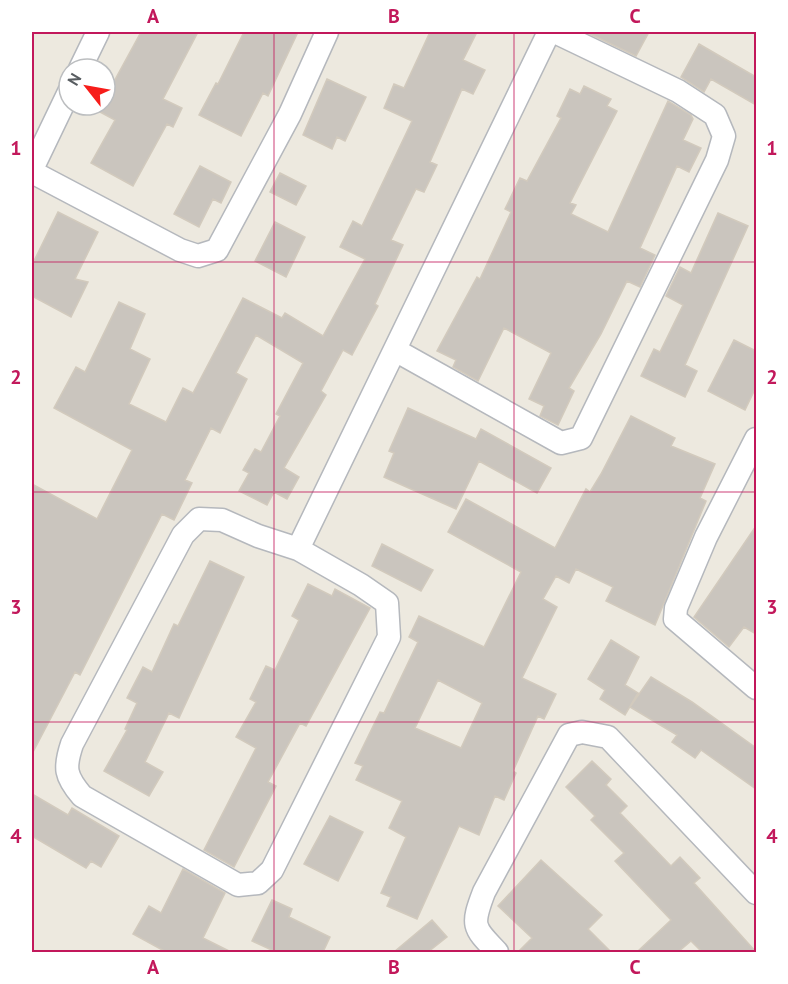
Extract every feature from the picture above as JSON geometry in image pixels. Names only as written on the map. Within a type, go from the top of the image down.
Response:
[{"type":"street","points":[[86,57],[98,32]]},
{"type":"street","points":[[57,117],[32,170],[180,250],[198,256],[217,250],[290,114],[327,32]]},
{"type":"street","points":[[298,549],[549,32]]},
{"type":"street","points":[[395,350],[561,443],[581,438],[717,160],[724,136],[715,115],[678,91],[555,32]]},
{"type":"street","points":[[756,439],[706,537],[676,608],[675,620],[756,688]]},
{"type":"street","points":[[199,519],[222,520],[258,536],[298,549],[361,585],[387,603],[389,637],[272,870],[258,883],[238,885],[82,796],[70,782],[65,764],[72,744],[183,535],[199,519]]},
{"type":"street","points":[[497,952],[477,931],[476,914],[484,892],[569,735],[582,732],[608,737],[756,893]]},
{"type":"building","points":[[141,32],[198,32],[163,99],[182,108],[173,127],[167,124],[133,186],[91,163],[115,120],[109,117],[117,117],[117,76]]},
{"type":"building","points":[[244,32],[298,32],[268,96],[263,93],[241,136],[199,115],[216,83],[218,84]]},
{"type":"building","points":[[430,32],[477,32],[463,60],[485,70],[473,94],[462,89],[430,162],[437,165],[424,192],[416,189],[391,240],[403,245],[375,304],[378,306],[352,355],[343,350],[321,391],[326,395],[284,468],[299,477],[287,499],[274,492],[267,505],[239,491],[249,473],[243,470],[255,449],[261,452],[280,416],[276,414],[303,363],[256,335],[236,373],[247,379],[220,433],[211,428],[185,480],[192,483],[174,520],[162,514],[80,675],[75,672],[32,754],[32,484],[97,519],[132,450],[54,408],[76,367],[85,372],[119,302],[145,314],[130,349],[150,359],[129,404],[166,422],[183,388],[193,393],[243,298],[282,318],[285,313],[323,336],[365,259],[340,247],[353,221],[362,226],[412,121],[384,108],[394,84],[404,88]]},
{"type":"building","points":[[586,32],[649,32],[636,56]]},
{"type":"building","points":[[699,44],[756,77],[756,105],[711,79],[704,92],[681,77]]},
{"type":"building","points":[[327,79],[366,97],[345,141],[337,137],[332,149],[303,135]]},
{"type":"building","points":[[584,86],[611,99],[607,106],[617,111],[570,203],[576,205],[571,214],[608,232],[668,101],[691,115],[693,119],[683,140],[701,148],[689,172],[677,166],[640,248],[655,255],[640,287],[627,281],[601,334],[569,388],[574,391],[558,425],[540,416],[544,406],[529,399],[551,353],[504,328],[478,381],[453,367],[456,360],[437,351],[477,277],[480,279],[511,212],[505,209],[520,178],[527,181],[561,118],[557,116],[570,89],[580,94]]},
{"type":"building","points":[[200,166],[231,182],[221,203],[213,199],[199,227],[174,214]]},
{"type":"building","points":[[280,173],[306,186],[296,205],[270,192]]},
{"type":"building","points":[[58,212],[98,232],[75,279],[88,282],[71,317],[32,296],[32,265]]},
{"type":"building","points":[[718,213],[748,226],[685,365],[697,371],[685,397],[641,376],[654,349],[660,352],[683,305],[666,296],[680,267],[691,273]]},
{"type":"building","points":[[275,222],[305,237],[286,277],[255,261]]},
{"type":"building","points":[[734,340],[756,351],[756,387],[745,410],[708,391]]},
{"type":"building","points":[[408,408],[476,439],[481,429],[551,468],[537,493],[479,461],[456,509],[384,477],[394,453],[389,451]]},
{"type":"building","points":[[631,416],[675,438],[671,446],[715,464],[700,498],[706,501],[655,625],[606,601],[613,587],[576,569],[569,583],[556,576],[543,599],[557,607],[522,678],[556,694],[544,719],[538,716],[513,771],[516,773],[504,800],[495,796],[479,835],[459,826],[417,919],[387,906],[391,897],[381,893],[406,837],[389,828],[402,801],[356,780],[363,766],[355,763],[380,712],[384,713],[418,642],[409,637],[419,616],[484,647],[521,572],[448,532],[466,499],[555,548],[586,489],[590,492]],"holes":[[[438,680],[482,703],[461,748],[415,728]]]},
{"type":"building","points":[[756,526],[756,634],[744,627],[729,647],[694,617]]},
{"type":"building","points":[[382,544],[433,570],[421,591],[372,566]]},
{"type":"building","points":[[210,561],[244,577],[179,718],[169,713],[145,762],[163,772],[149,796],[104,771],[127,730],[125,729],[137,703],[127,698],[143,667],[152,672],[174,624],[178,626]]},
{"type":"building","points":[[308,584],[332,596],[335,589],[370,608],[306,726],[300,723],[268,782],[276,786],[234,867],[204,850],[256,748],[236,737],[256,702],[250,699],[266,666],[275,670],[299,620],[292,616]]},
{"type":"building","points":[[611,640],[639,657],[625,685],[638,693],[625,715],[600,699],[605,690],[588,679]]},
{"type":"building","points":[[651,677],[692,702],[756,748],[756,789],[701,750],[695,758],[672,742],[677,735],[630,707]]},
{"type":"building","points":[[592,761],[611,779],[606,785],[627,806],[620,813],[671,866],[680,857],[700,878],[694,883],[756,952],[702,952],[691,941],[678,952],[637,952],[671,920],[615,861],[624,853],[591,820],[595,816],[566,787]]},
{"type":"building","points":[[32,794],[68,815],[72,808],[119,836],[101,867],[91,861],[86,868],[32,836]]},
{"type":"building","points":[[330,816],[363,832],[338,881],[304,864]]},
{"type":"building","points":[[541,860],[602,915],[588,929],[611,952],[518,952],[532,938],[498,906]]},
{"type":"building","points":[[183,869],[225,893],[203,938],[231,952],[166,952],[133,934],[149,906],[161,913]]},
{"type":"building","points":[[272,900],[292,909],[289,917],[330,937],[323,952],[276,952],[252,941]]},
{"type":"building","points":[[432,920],[447,937],[428,952],[394,952]]}]
